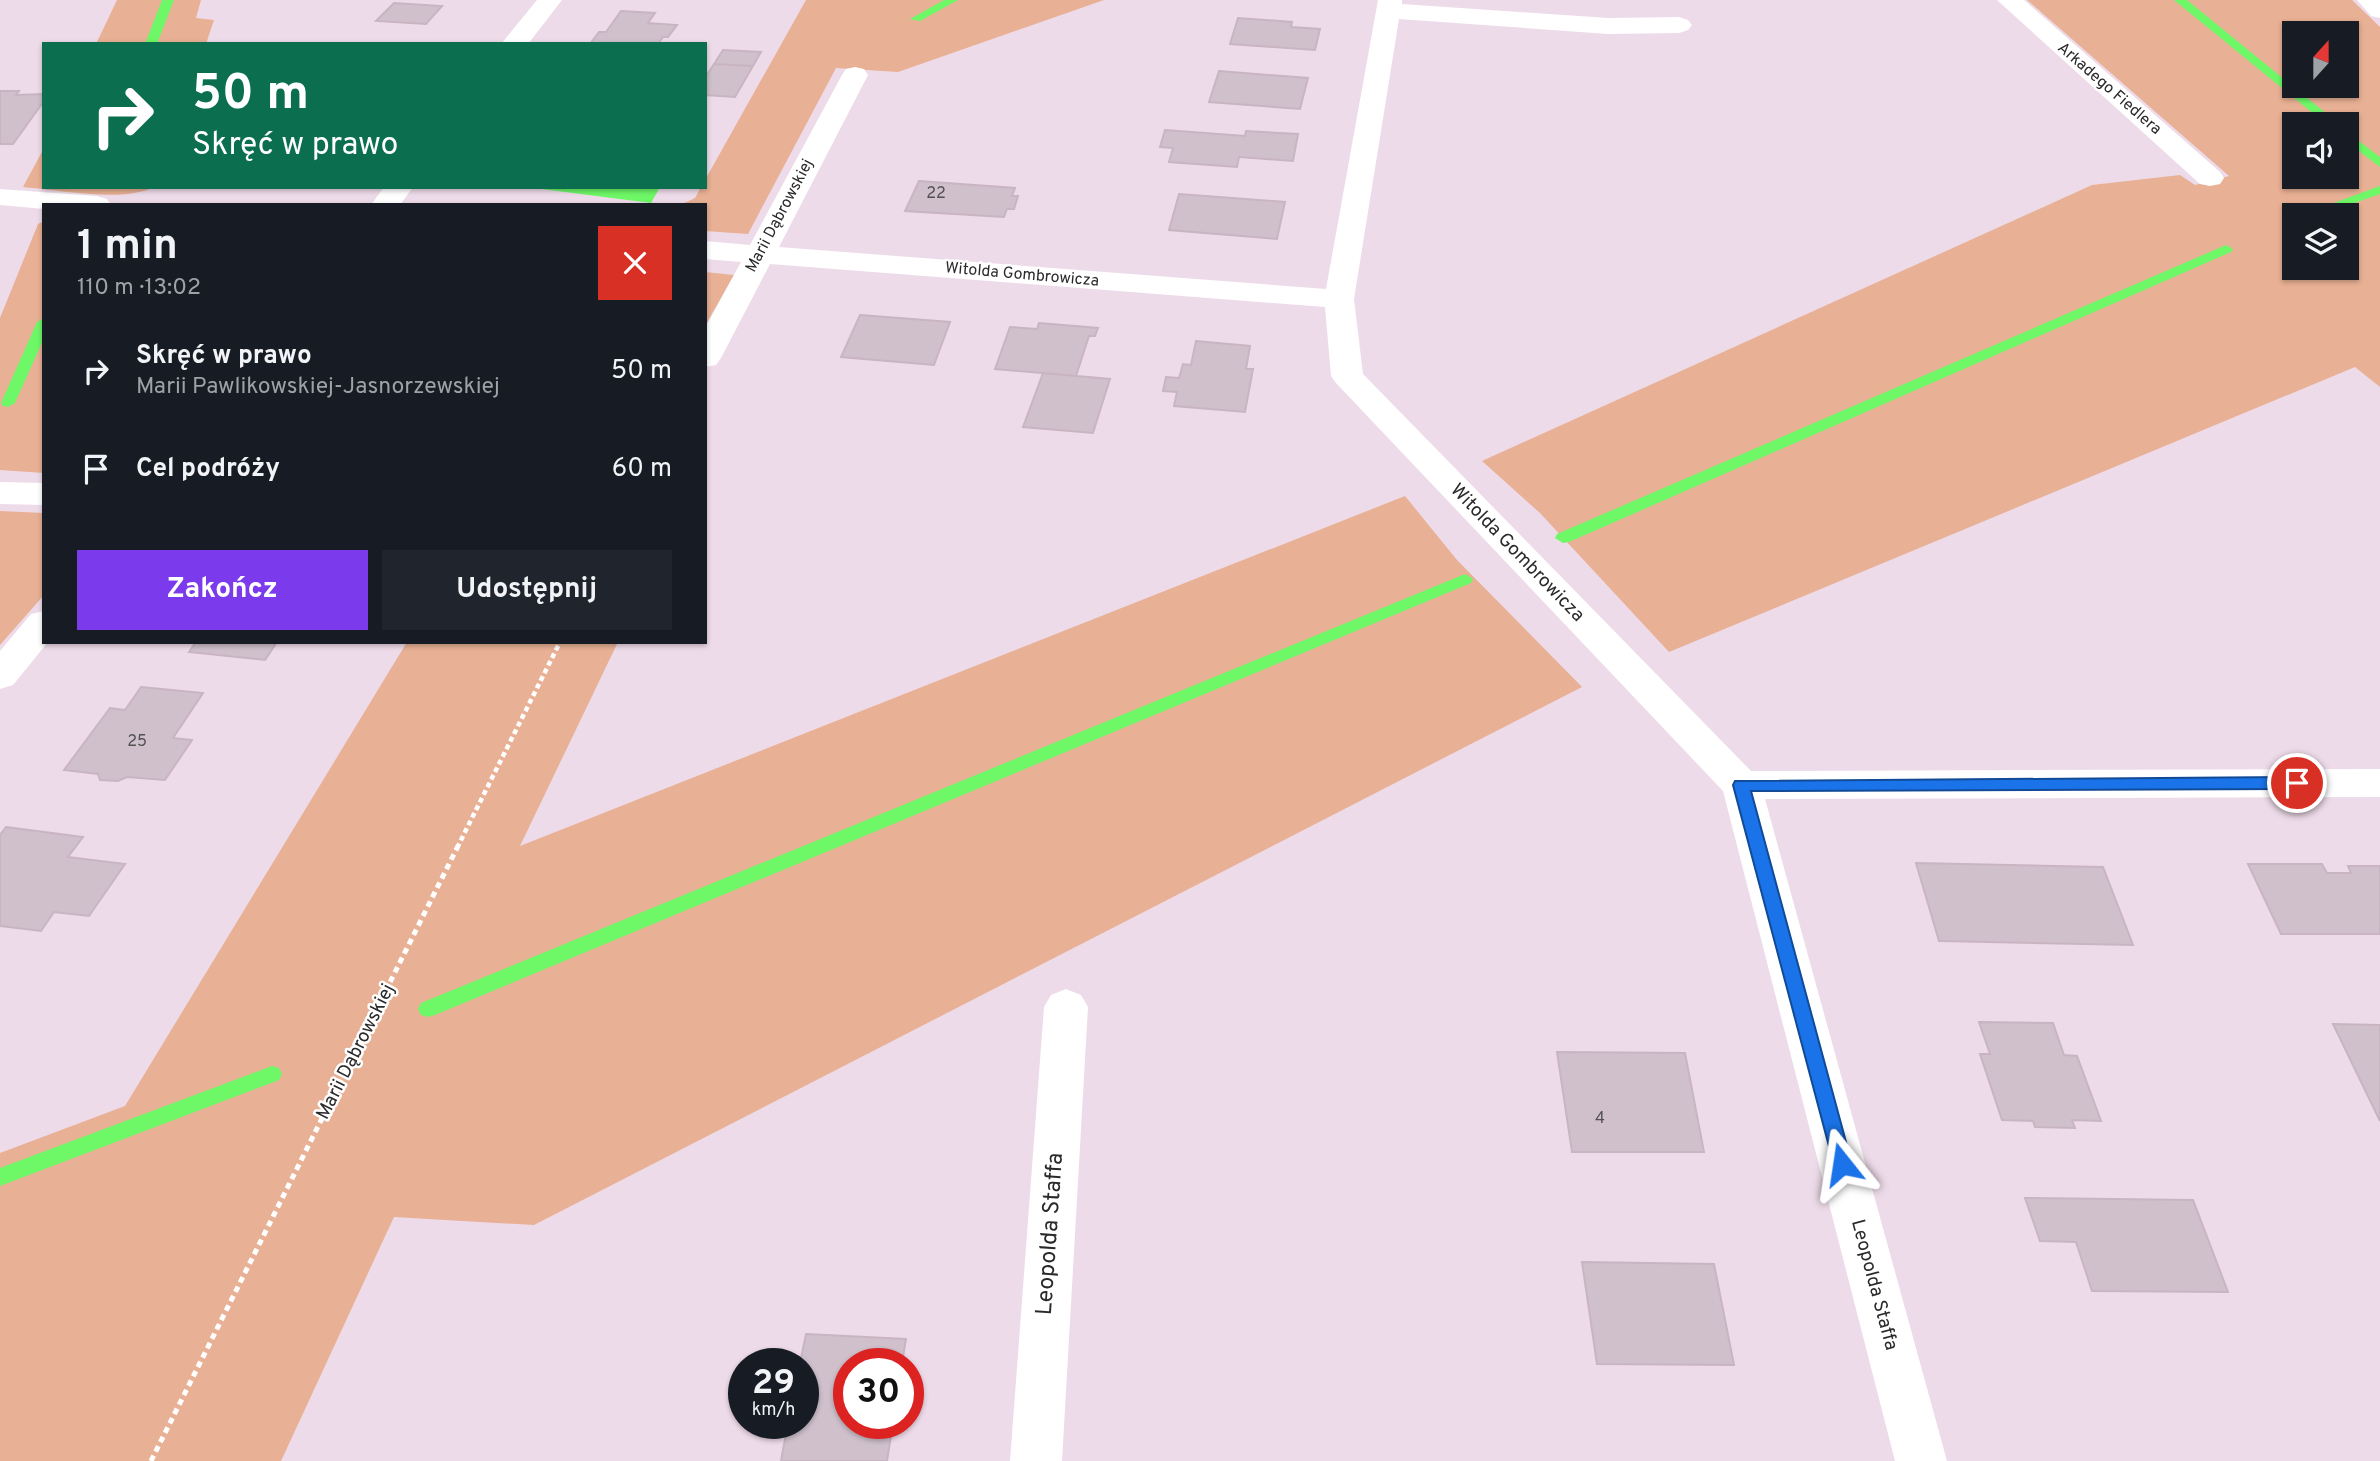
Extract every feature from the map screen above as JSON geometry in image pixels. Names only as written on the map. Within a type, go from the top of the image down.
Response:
[{"type":"street","points":[[516,42],[550,0]]},
{"type":"street","name":"Arkadego Fiedlera","points":[[2009,0],[2210,178]]},
{"type":"street","points":[[2369,0],[2380,11]]},
{"type":"street","points":[[1389,5],[1608,26],[1679,25]]},
{"type":"street","name":"Witolda Gombrowicza","points":[[1389,5],[1339,299],[1347,376],[1741,785]]},
{"type":"street","name":"Marii Dąbrowskiej","points":[[707,354],[855,75]]},
{"type":"street","points":[[386,203],[397,189]]},
{"type":"street","points":[[0,197],[73,203]]},
{"type":"street","name":"Witolda Gombrowicza","points":[[707,250],[1339,299]]},
{"type":"street","points":[[0,493],[42,494]]},
{"type":"street","points":[[0,676],[42,625]]},
{"type":"street","points":[[1741,785],[2380,783]]},
{"type":"street","name":"Leopolda Staffa","points":[[1741,785],[1921,1461]]},
{"type":"street","name":"Leopolda Staffa","points":[[1036,1461],[1066,1007]]},
{"type":"path","name":"Marii Dąbrowskiej","points":[[151,1461],[559,644]]},
{"type":"shaded area","points":[[117,0],[201,0],[196,18],[214,20],[207,42],[97,42]]},
{"type":"shaded area","points":[[806,0],[1104,0],[898,72],[836,68],[748,234],[707,231],[707,203],[684,203],[695,198],[700,189],[707,189],[707,176]]},
{"type":"shaded area","points":[[2027,0],[2352,0],[2380,27],[2380,387],[2355,367],[1669,652],[1540,513],[1482,461],[2092,185],[2180,175],[2195,185],[2229,176]]},
{"type":"shaded area","points":[[42,152],[42,189],[149,189],[108,195],[73,193],[23,187]]},
{"type":"shaded area","points":[[542,189],[659,189],[651,203]]},
{"type":"shaded area","points":[[42,222],[42,473],[0,470],[0,318],[38,224]]},
{"type":"shaded area","points":[[707,272],[734,275],[707,322]]},
{"type":"shaded area","points":[[1405,496],[1457,560],[1582,687],[534,1225],[394,1217],[281,1461],[0,1461],[0,1153],[125,1106],[406,644],[617,644],[520,846]]},
{"type":"shaded area","points":[[0,511],[42,513],[42,597],[0,645]]},
{"type":"building","points":[[394,3],[442,6],[426,24],[376,21]]},
{"type":"building","points":[[621,11],[655,13],[648,23],[677,25],[668,37],[663,37],[659,42],[592,42],[599,32],[606,32]]},
{"type":"building","points":[[1238,18],[1292,22],[1291,27],[1320,29],[1315,50],[1230,44]]},
{"type":"building","points":[[723,50],[761,52],[753,66],[714,64]]},
{"type":"building","points":[[714,64],[753,66],[735,97],[707,95],[707,75]]},
{"type":"building","points":[[1219,71],[1308,78],[1300,109],[1209,102]]},
{"type":"building","points":[[0,91],[19,91],[16,95],[42,94],[42,104],[13,144],[0,144]]},
{"type":"building","points":[[1165,130],[1245,136],[1246,131],[1298,134],[1293,161],[1239,157],[1237,167],[1169,162],[1173,148],[1160,147]]},
{"type":"building","points":[[919,181],[1015,188],[1012,196],[1018,196],[1014,209],[1007,209],[1004,217],[905,211]]},
{"type":"building","points":[[1179,194],[1285,202],[1277,239],[1169,230]]},
{"type":"building","points":[[860,315],[950,322],[934,365],[841,357]]},
{"type":"building","points":[[1039,323],[1098,328],[1095,336],[1089,336],[1076,376],[995,369],[1010,327],[1037,329]]},
{"type":"building","points":[[1196,341],[1250,346],[1246,369],[1253,369],[1245,412],[1174,406],[1177,392],[1163,391],[1166,377],[1179,378],[1183,364],[1191,365]]},
{"type":"building","points":[[1043,373],[1110,379],[1093,433],[1023,427]]},
{"type":"building","points":[[195,644],[276,644],[265,660],[189,652]]},
{"type":"building","points":[[141,687],[203,693],[173,738],[192,740],[165,780],[127,777],[118,781],[100,780],[98,774],[64,770],[110,708],[125,710]]},
{"type":"building","points":[[6,827],[83,837],[68,857],[125,864],[89,916],[54,912],[41,931],[0,926],[0,835]]},
{"type":"building","points":[[1916,863],[2103,867],[2133,945],[1939,941]]},
{"type":"building","points":[[2248,864],[2322,864],[2327,873],[2351,873],[2348,866],[2380,866],[2380,934],[2281,934]]},
{"type":"building","points":[[1979,1022],[2053,1023],[2064,1055],[2077,1056],[2101,1121],[2072,1120],[2075,1128],[2035,1127],[2033,1121],[2002,1120],[1980,1054],[1990,1054]]},
{"type":"building","points":[[2333,1024],[2380,1025],[2380,1121]]},
{"type":"building","points":[[1557,1052],[1685,1053],[1704,1152],[1572,1152]]},
{"type":"building","points":[[2025,1198],[2193,1200],[2228,1292],[2092,1291],[2076,1242],[2040,1241]]},
{"type":"building","points":[[1582,1262],[1714,1264],[1734,1365],[1597,1364]]},
{"type":"building","points":[[806,1334],[906,1339],[904,1348],[833,1348],[833,1439],[890,1439],[887,1461],[781,1461],[785,1439],[819,1439],[819,1348],[803,1348]]},
{"type":"waterway","points":[[152,42],[168,0]]},
{"type":"waterway","points":[[916,19],[952,0]]},
{"type":"waterway","points":[[2180,0],[2318,112]]},
{"type":"waterway","points":[[2359,146],[2380,163]]},
{"type":"waterway","points":[[2343,203],[2380,190]]},
{"type":"waterway","points":[[1563,538],[2226,249]]},
{"type":"waterway","points":[[8,403],[42,326]]},
{"type":"waterway","points":[[428,1009],[1465,579]]},
{"type":"waterway","points":[[0,1177],[272,1074]]},
{"type":"route","points":[[1842,1164],[1741,785],[2297,783]]}]
